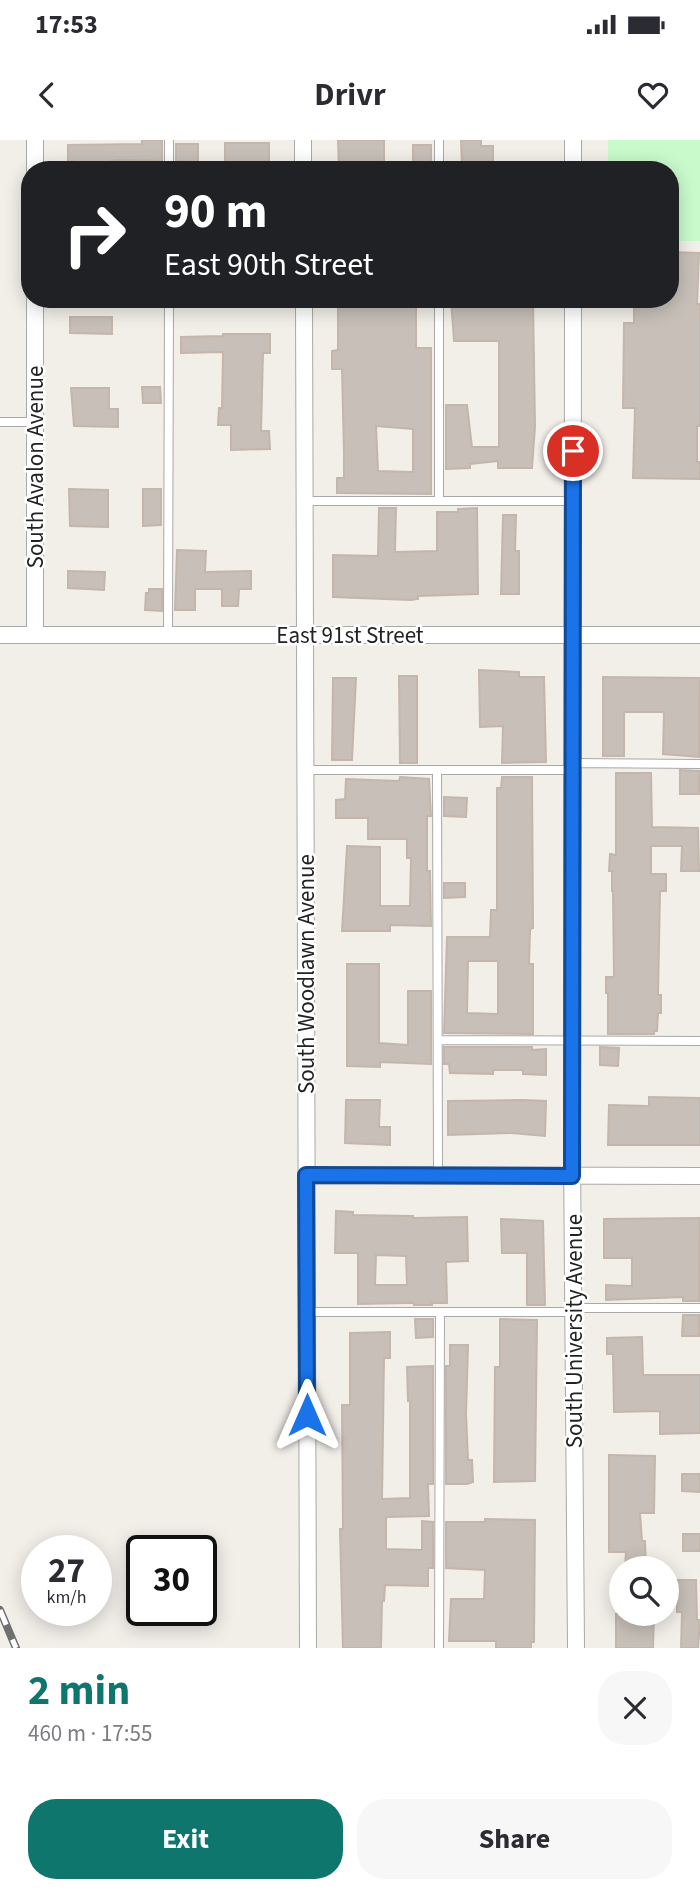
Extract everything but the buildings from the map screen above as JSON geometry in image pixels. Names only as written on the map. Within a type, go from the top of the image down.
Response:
[{"type":"street","points":[[35,140],[35,161]]},
{"type":"street","points":[[303,140],[303,161]]},
{"type":"street","points":[[573,140],[573,161]]},
{"type":"street","name":"South Avalon Avenue","points":[[34,635],[35,308]]},
{"type":"street","name":"South Woodlawn Avenue","points":[[304,308],[308,1648]]},
{"type":"street","name":"South University Avenue","points":[[573,308],[572,1176],[576,1648]]},
{"type":"street","name":"East 91st Street","points":[[0,635],[700,635]]},
{"type":"street","points":[[306,1175],[700,1176]]},
{"type":"lane","points":[[169,140],[169,161]]},
{"type":"lane","points":[[439,140],[439,161]]},
{"type":"lane","points":[[169,308],[169,635]]},
{"type":"lane","points":[[439,308],[439,501]]},
{"type":"lane","points":[[0,422],[35,422]]},
{"type":"lane","points":[[304,501],[573,501]]},
{"type":"lane","points":[[305,770],[700,764]]},
{"type":"lane","points":[[437,770],[438,1175]]},
{"type":"lane","points":[[438,1040],[700,1041]]},
{"type":"lane","points":[[307,1311],[700,1308]]},
{"type":"lane","points":[[439,1648],[440,1312]]},
{"type":"green space","points":[[608,140],[700,140],[700,241],[679,241],[679,161],[608,161]]},
{"type":"railway","points":[[0,1610],[16,1648]]},
{"type":"route","points":[[307,1415],[306,1175],[572,1176],[573,451]]}]
